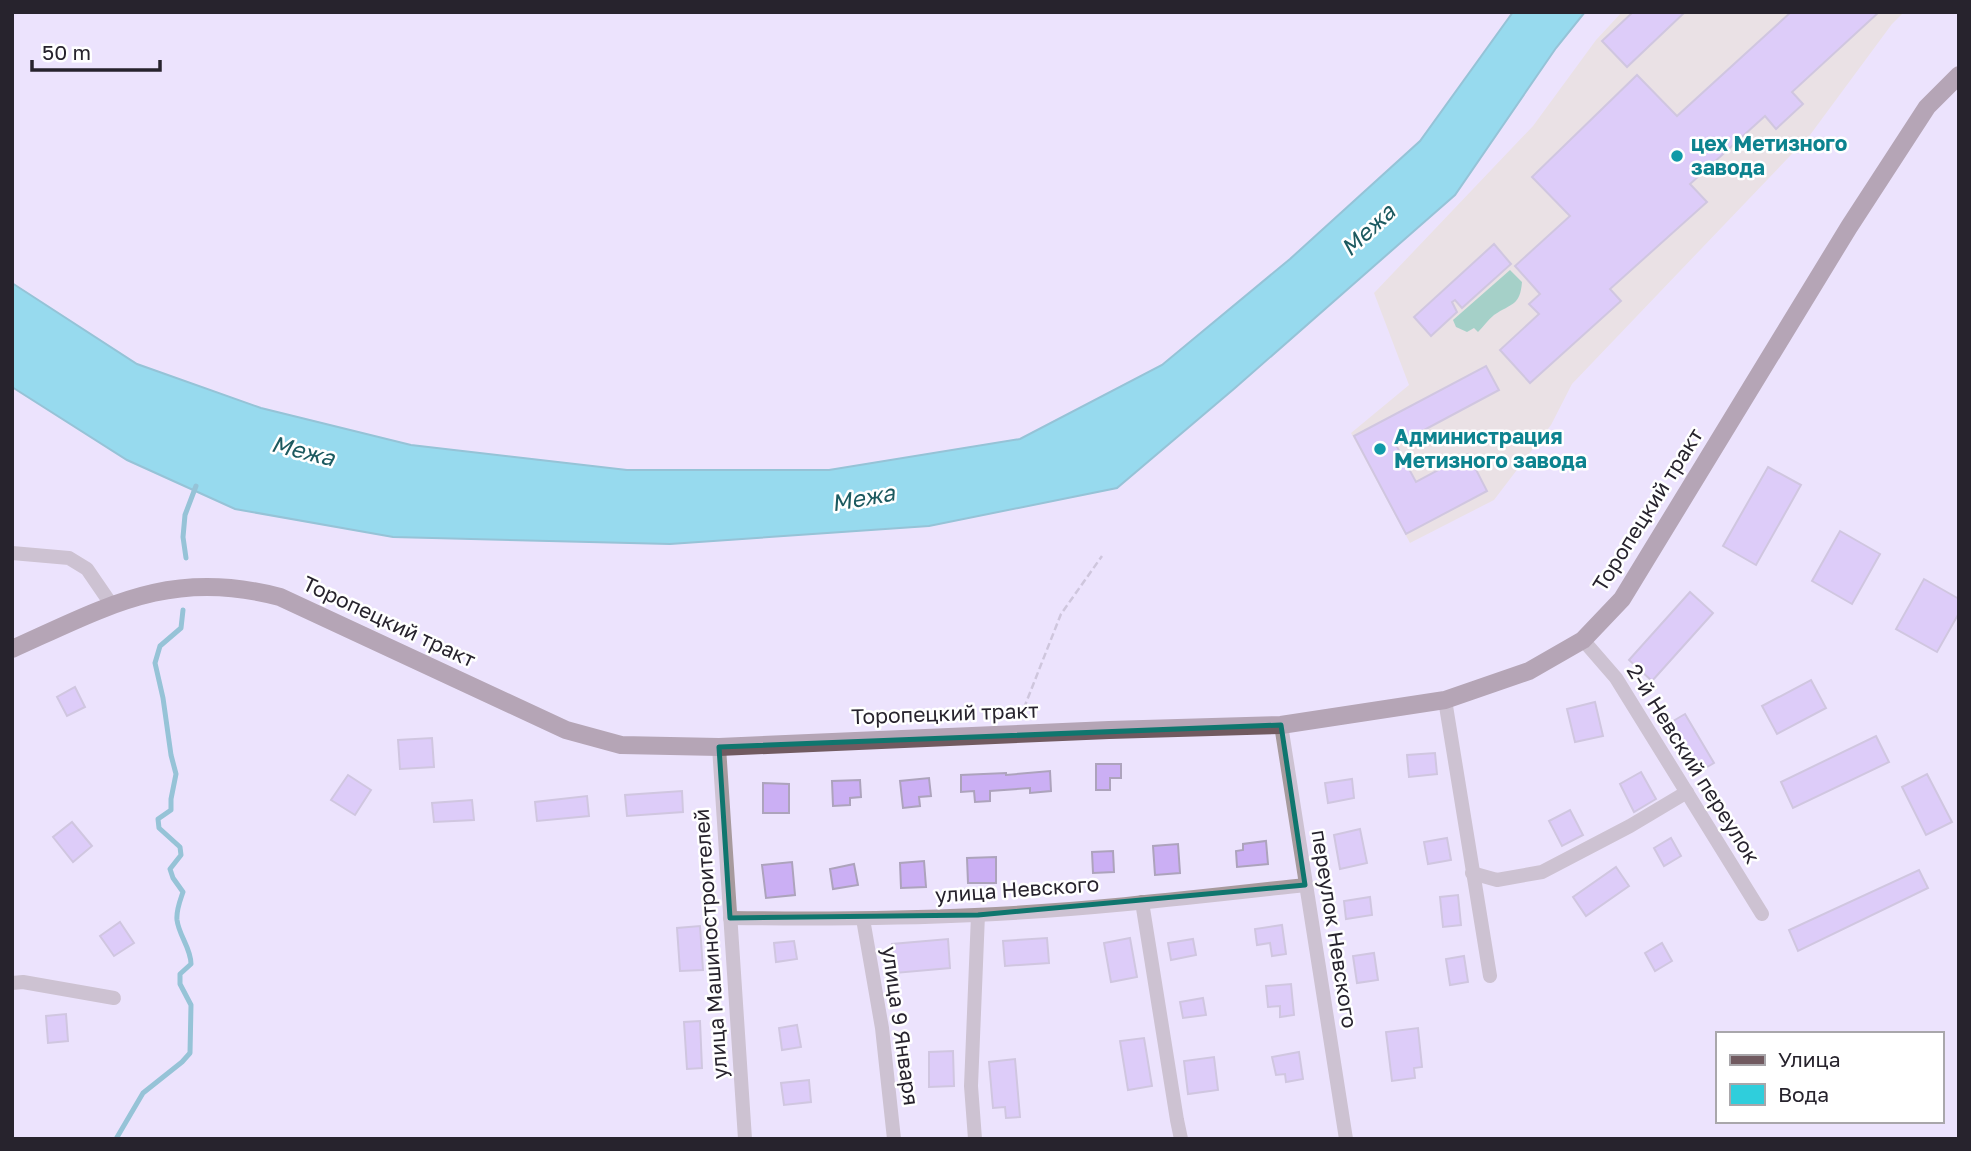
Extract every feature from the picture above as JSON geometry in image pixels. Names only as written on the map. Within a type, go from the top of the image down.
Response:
[{"type":"main road","name":"Торопецкий тракт","points":[[12,649],[111,604],[154,592],[192,586],[252,589],[280,597],[566,730],[621,745],[719,747],[1281,726],[1445,700],[1529,671],[1583,640],[1622,599],[1849,227],[1927,107],[1959,75]]},
{"type":"street","points":[[12,553],[69,558],[87,569],[111,604]]},
{"type":"street","name":"2-й Невский переулок","points":[[1583,640],[1616,678],[1762,914]]},
{"type":"street","points":[[1445,700],[1490,976]]},
{"type":"street","name":"переулок Невского","points":[[1281,726],[1346,1139]]},
{"type":"street","name":"улица Машиностроителей","points":[[719,747],[745,1139]]},
{"type":"street","points":[[1472,873],[1497,880],[1542,872],[1630,826],[1687,792]]},
{"type":"street","name":"улица Невского","points":[[730,918],[863,919],[978,915],[1305,886]]},
{"type":"street","points":[[1142,902],[1181,1139]]},
{"type":"street","points":[[975,1139],[971,1086],[978,915]]},
{"type":"street","name":"улица 9 Января","points":[[863,919],[882,1028],[894,1139]]},
{"type":"street","points":[[12,984],[23,982],[114,998]]},
{"type":"path","points":[[1014,734],[1061,614],[1102,556]]},
{"type":"highlighted area","points":[[1281,725],[1305,885],[978,915],[730,918],[719,747]]},
{"type":"shaded area","points":[[1622,12],[1904,12],[1892,24],[1810,135],[1572,384],[1551,425],[1494,500],[1410,543],[1351,433],[1409,385],[1374,293],[1533,126],[1596,40]]},
{"type":"green space","points":[[1510,270],[1522,282],[1517,300],[1494,315],[1478,332],[1474,328],[1467,332],[1456,327],[1453,320]]},
{"type":"water","name":"Межа","points":[[1513,12],[1585,12],[1556,48],[1455,195],[1117,488],[929,526],[670,544],[393,537],[235,509],[127,460],[12,387],[12,283],[137,364],[261,408],[411,445],[627,470],[829,470],[1020,439],[1162,365],[1290,259],[1420,141]]},
{"type":"building","points":[[1633,12],[1685,12],[1627,67],[1602,41]]},
{"type":"building","points":[[1791,12],[1879,12],[1792,92],[1803,104],[1776,129],[1765,116],[1690,184],[1707,202],[1610,289],[1621,301],[1530,383],[1500,350],[1539,314],[1529,304],[1540,294],[1515,266],[1570,216],[1532,177],[1637,75],[1677,116]]},
{"type":"building","points":[[1494,244],[1511,264],[1462,308],[1455,300],[1452,302],[1457,312],[1431,336],[1414,317]]},
{"type":"building","name":"Администрация Метизного завода","points":[[1486,366],[1499,390],[1396,445],[1416,482],[1468,454],[1487,491],[1406,534],[1354,436]]},
{"type":"building","points":[[1768,467],[1801,485],[1756,565],[1723,546]]},
{"type":"building","points":[[1840,531],[1880,554],[1852,604],[1812,581]]},
{"type":"building","points":[[1924,579],[1959,599],[1959,613],[1937,652],[1896,629]]},
{"type":"building","points":[[1690,592],[1713,613],[1652,681],[1629,660]]},
{"type":"building","points":[[1811,680],[1826,708],[1777,734],[1762,706]]},
{"type":"building","points":[[75,687],[85,707],[67,716],[57,697]]},
{"type":"building","points":[[1595,702],[1603,736],[1575,742],[1567,709]]},
{"type":"building","points":[[1685,714],[1714,763],[1697,773],[1668,724]]},
{"type":"building","points":[[1876,736],[1889,762],[1793,808],[1781,782]]},
{"type":"building","points":[[432,738],[434,767],[400,769],[398,740]]},
{"type":"building","points":[[1435,753],[1437,774],[1409,777],[1407,755]]},
{"type":"building","points":[[1096,764],[1121,764],[1121,778],[1110,778],[1110,790],[1096,790]]},
{"type":"building","points":[[1050,771],[1051,791],[1030,793],[1030,788],[990,791],[990,801],[975,802],[974,791],[961,792],[961,775]]},
{"type":"building","points":[[1641,772],[1656,799],[1634,812],[1620,784]]},
{"type":"building","points":[[1927,774],[1952,822],[1926,835],[1902,787]]},
{"type":"building","points":[[348,775],[371,790],[355,815],[331,800]]},
{"type":"building","points":[[929,778],[931,796],[919,797],[920,806],[903,808],[900,781]]},
{"type":"building","points":[[1352,779],[1354,798],[1328,803],[1325,783]]},
{"type":"building","points":[[860,780],[861,797],[850,798],[850,805],[833,806],[832,781]]},
{"type":"building","points":[[763,783],[789,784],[789,813],[763,813]]},
{"type":"building","points":[[682,791],[683,812],[627,816],[625,795]]},
{"type":"building","points":[[587,796],[589,816],[537,821],[535,802]]},
{"type":"building","points":[[472,800],[474,820],[434,822],[432,803]]},
{"type":"building","points":[[1570,810],[1583,835],[1562,846],[1549,821]]},
{"type":"building","points":[[72,822],[92,846],[73,862],[53,837]]},
{"type":"building","points":[[1360,829],[1367,863],[1340,869],[1334,835]]},
{"type":"building","points":[[1447,838],[1451,860],[1428,864],[1424,842]]},
{"type":"building","points":[[1671,838],[1681,856],[1664,866],[1654,848]]},
{"type":"building","points":[[1266,841],[1268,864],[1237,867],[1236,851],[1243,850],[1243,844]]},
{"type":"building","points":[[1178,844],[1180,873],[1155,875],[1153,846]]},
{"type":"building","points":[[1113,851],[1114,872],[1093,873],[1092,852]]},
{"type":"building","points":[[996,857],[996,883],[968,883],[967,858]]},
{"type":"building","points":[[924,861],[926,887],[901,888],[900,863]]},
{"type":"building","points":[[792,862],[795,895],[766,898],[762,865]]},
{"type":"building","points":[[854,864],[858,885],[833,889],[830,869]]},
{"type":"building","points":[[1616,867],[1629,886],[1586,916],[1573,897]]},
{"type":"building","points":[[1919,870],[1928,888],[1798,951],[1789,930]]},
{"type":"building","points":[[1458,895],[1461,925],[1443,927],[1440,897]]},
{"type":"building","points":[[1370,897],[1372,915],[1346,919],[1344,901]]},
{"type":"building","points":[[120,922],[134,943],[114,956],[100,936]]},
{"type":"building","points":[[1282,925],[1286,954],[1272,956],[1270,943],[1257,945],[1255,929]]},
{"type":"building","points":[[700,926],[703,970],[680,971],[677,928]]},
{"type":"building","points":[[1047,938],[1049,963],[1005,966],[1003,941]]},
{"type":"building","points":[[1130,938],[1137,977],[1111,982],[1104,943]]},
{"type":"building","points":[[948,939],[950,968],[895,973],[892,944]]},
{"type":"building","points":[[1193,939],[1196,955],[1171,960],[1168,943]]},
{"type":"building","points":[[794,941],[797,959],[776,962],[774,943]]},
{"type":"building","points":[[1662,943],[1672,961],[1655,971],[1645,953]]},
{"type":"building","points":[[1374,953],[1378,980],[1357,983],[1353,956]]},
{"type":"building","points":[[1464,956],[1468,982],[1450,985],[1446,959]]},
{"type":"building","points":[[1291,984],[1294,1015],[1280,1017],[1280,1006],[1268,1007],[1266,986]]},
{"type":"building","points":[[1203,998],[1206,1015],[1183,1018],[1180,1002]]},
{"type":"building","points":[[66,1014],[68,1041],[48,1043],[46,1016]]},
{"type":"building","points":[[700,1021],[702,1068],[687,1069],[684,1022]]},
{"type":"building","points":[[797,1025],[801,1047],[782,1050],[779,1028]]},
{"type":"building","points":[[1418,1028],[1422,1067],[1414,1068],[1415,1078],[1392,1081],[1386,1032]]},
{"type":"building","points":[[1144,1038],[1152,1086],[1128,1090],[1120,1041]]},
{"type":"building","points":[[953,1051],[954,1086],[929,1087],[929,1052]]},
{"type":"building","points":[[1299,1052],[1303,1079],[1286,1082],[1285,1074],[1276,1075],[1272,1057]]},
{"type":"building","points":[[1214,1057],[1218,1090],[1188,1094],[1184,1061]]},
{"type":"building","points":[[1015,1059],[1020,1117],[1006,1118],[1005,1107],[993,1108],[989,1062]]},
{"type":"building","points":[[809,1080],[811,1102],[784,1105],[781,1083]]},
{"type":"waterway","points":[[186,558],[183,537],[185,515],[196,486]]},
{"type":"waterway","points":[[116,1139],[143,1093],[190,1053],[191,1005],[180,984],[180,974],[191,964],[177,920],[183,892],[170,869],[181,855],[180,847],[159,828],[158,819],[171,810],[176,774],[155,663],[160,646],[181,628],[183,610]]},
{"type":"place","name":"цех Метизного завода","points":[[1677,156]]},
{"type":"place","name":"Администрация Метизного завода","points":[[1380,449]]}]
